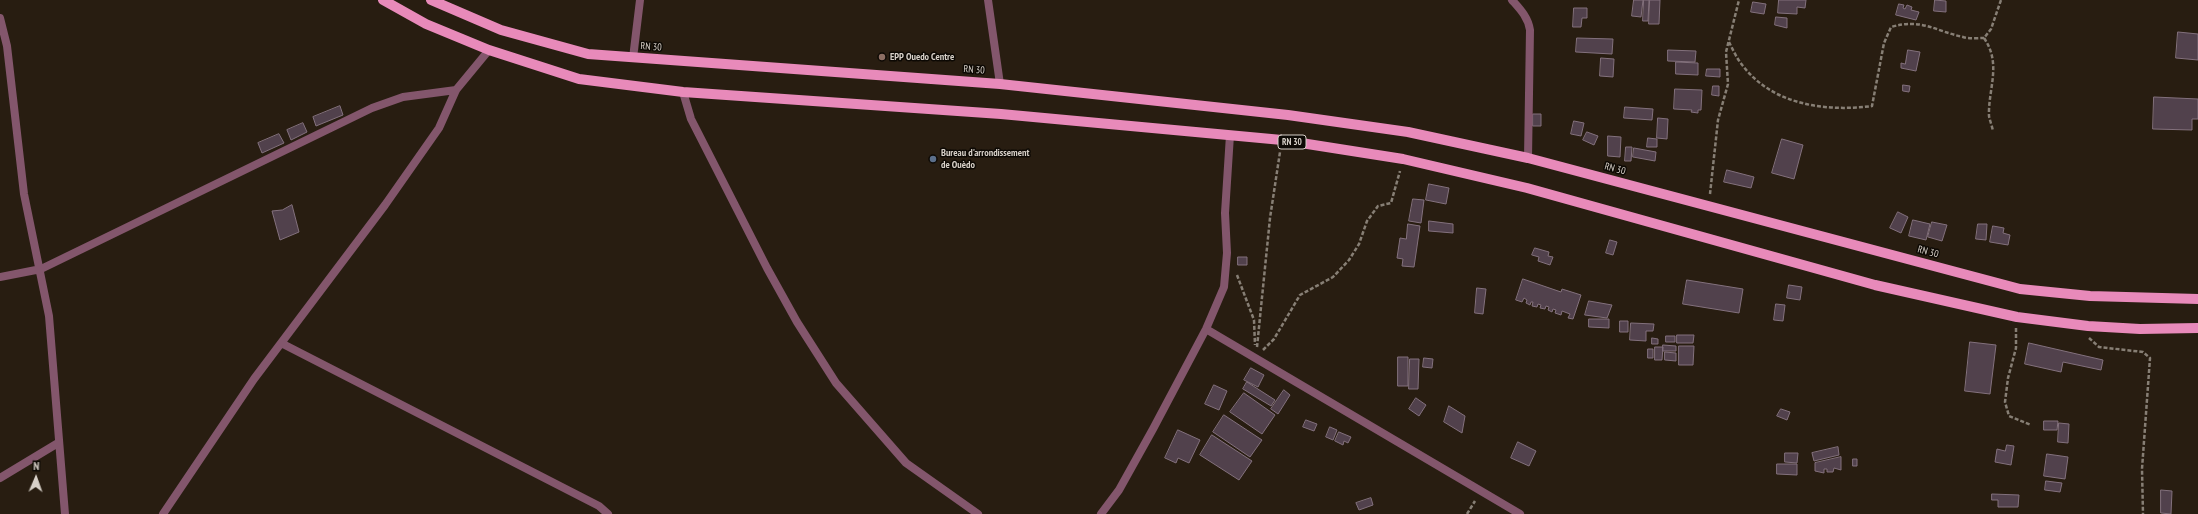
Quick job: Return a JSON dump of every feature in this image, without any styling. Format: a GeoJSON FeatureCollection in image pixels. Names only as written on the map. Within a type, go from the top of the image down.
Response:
{"type":"FeatureCollection","features":[{"type":"Feature","properties":{"kind":"main road","name":"RN 30"},"geometry":{"type":"LineString","coordinates":[[383,0],[426,24],[489,50],[579,79],[683,92],[1001,114],[1282,140],[1404,159],[1527,188],[1875,284],[2017,317],[2088,326],[2140,329],[2198,328]]}},
{"type":"Feature","properties":{"kind":"main road","name":"RN 30"},"geometry":{"type":"LineString","coordinates":[[431,0],[501,30],[588,54],[1000,84],[1296,116],[1408,132],[1528,158],[2020,289],[2090,296],[2198,299]]}},
{"type":"Feature","properties":{"kind":"street"},"geometry":{"type":"LineString","coordinates":[[633,58],[640,0]]}},
{"type":"Feature","properties":{"kind":"street"},"geometry":{"type":"LineString","coordinates":[[988,0],[1000,84]]}},
{"type":"Feature","properties":{"kind":"street"},"geometry":{"type":"LineString","coordinates":[[1512,0],[1529,23],[1530,30],[1528,158]]}},
{"type":"Feature","properties":{"kind":"street"},"geometry":{"type":"LineString","coordinates":[[0,18],[7,46],[24,194],[49,316],[55,366],[58,443],[65,514]]}},
{"type":"Feature","properties":{"kind":"street"},"geometry":{"type":"LineString","coordinates":[[163,514],[254,379],[385,205],[439,128],[456,90],[489,50]]}},
{"type":"Feature","properties":{"kind":"street"},"geometry":{"type":"LineString","coordinates":[[0,277],[40,269],[372,108],[403,96],[456,90]]}},
{"type":"Feature","properties":{"kind":"street"},"geometry":{"type":"LineString","coordinates":[[683,92],[690,119],[767,268],[797,322],[836,383],[906,463],[978,514]]}},
{"type":"Feature","properties":{"kind":"street"},"geometry":{"type":"LineString","coordinates":[[1100,514],[1119,490],[1206,329],[1224,286],[1227,253],[1225,213],[1230,135]]}},
{"type":"Feature","properties":{"kind":"street"},"geometry":{"type":"LineString","coordinates":[[1206,329],[1520,514]]}},
{"type":"Feature","properties":{"kind":"street"},"geometry":{"type":"LineString","coordinates":[[281,343],[599,506],[608,514]]}},
{"type":"Feature","properties":{"kind":"street"},"geometry":{"type":"LineString","coordinates":[[0,478],[58,443]]}},
{"type":"Feature","properties":{"kind":"path"},"geometry":{"type":"LineString","coordinates":[[1708,207],[1718,120],[1728,84],[1726,52],[1739,0]]}},
{"type":"Feature","properties":{"kind":"path"},"geometry":{"type":"LineString","coordinates":[[1984,38],[1991,29],[2001,0]]}},
{"type":"Feature","properties":{"kind":"path"},"geometry":{"type":"LineString","coordinates":[[1729,42],[1743,66],[1764,87],[1800,104],[1849,109],[1872,106],[1884,43],[1891,27],[1906,23],[1933,26],[1964,38],[1984,38]]}},
{"type":"Feature","properties":{"kind":"path"},"geometry":{"type":"LineString","coordinates":[[1984,38],[1992,49],[1993,75],[1989,116],[1993,131]]}},
{"type":"Feature","properties":{"kind":"path"},"geometry":{"type":"LineString","coordinates":[[1256,358],[1270,218],[1282,140]]}},
{"type":"Feature","properties":{"kind":"path"},"geometry":{"type":"LineString","coordinates":[[1256,358],[1274,339],[1300,295],[1333,277],[1350,260],[1360,244],[1367,221],[1378,206],[1391,203],[1404,159]]}},
{"type":"Feature","properties":{"kind":"path"},"geometry":{"type":"LineString","coordinates":[[1235,272],[1254,320],[1256,358]]}},
{"type":"Feature","properties":{"kind":"path"},"geometry":{"type":"LineString","coordinates":[[2017,317],[2016,348],[2008,378],[2005,402],[2010,416],[2031,425]]}},
{"type":"Feature","properties":{"kind":"path"},"geometry":{"type":"LineString","coordinates":[[2088,326],[2089,340],[2099,347],[2143,352],[2150,358],[2142,470],[2143,514]]}},
{"type":"Feature","properties":{"kind":"building"},"geometry":{"type":"Polygon","coordinates":[[[1634,0],[1643,0],[1641,17],[1632,16],[1634,0]]]}},
{"type":"Feature","properties":{"kind":"building"},"geometry":{"type":"Polygon","coordinates":[[[1644,0],[1649,0],[1648,21],[1643,21],[1644,0]]]}},
{"type":"Feature","properties":{"kind":"building"},"geometry":{"type":"Polygon","coordinates":[[[1650,0],[1660,0],[1659,24],[1649,24],[1650,0]]]}},
{"type":"Feature","properties":{"kind":"building"},"geometry":{"type":"Polygon","coordinates":[[[1779,0],[1806,0],[1805,8],[1797,7],[1797,14],[1778,13],[1779,0]]]}},
{"type":"Feature","properties":{"kind":"building"},"geometry":{"type":"Polygon","coordinates":[[[1935,0],[1946,1],[1946,12],[1934,11],[1935,0]]]}},
{"type":"Feature","properties":{"kind":"building"},"geometry":{"type":"Polygon","coordinates":[[[1753,2],[1766,4],[1764,14],[1751,12],[1753,2]]]}},
{"type":"Feature","properties":{"kind":"building"},"geometry":{"type":"Polygon","coordinates":[[[1899,4],[1904,5],[1903,8],[1905,9],[1907,5],[1912,7],[1911,10],[1919,12],[1916,20],[1896,15],[1899,4]]]}},
{"type":"Feature","properties":{"kind":"building"},"geometry":{"type":"Polygon","coordinates":[[[1574,8],[1587,8],[1587,18],[1582,18],[1581,27],[1573,27],[1574,8]]]}},
{"type":"Feature","properties":{"kind":"building"},"geometry":{"type":"Polygon","coordinates":[[[1776,17],[1787,18],[1787,28],[1775,25],[1776,17]]]}},
{"type":"Feature","properties":{"kind":"building"},"geometry":{"type":"Polygon","coordinates":[[[2178,32],[2198,34],[2198,60],[2176,58],[2178,32]]]}},
{"type":"Feature","properties":{"kind":"building"},"geometry":{"type":"Polygon","coordinates":[[[1577,38],[1613,39],[1612,54],[1576,52],[1577,38]]]}},
{"type":"Feature","properties":{"kind":"building"},"geometry":{"type":"Polygon","coordinates":[[[1668,50],[1696,51],[1695,62],[1668,61],[1668,50]]]}},
{"type":"Feature","properties":{"kind":"building"},"geometry":{"type":"Polygon","coordinates":[[[1908,50],[1920,52],[1916,71],[1901,68],[1901,63],[1905,64],[1908,50]]]}},
{"type":"Feature","properties":{"kind":"building"},"geometry":{"type":"Polygon","coordinates":[[[1601,58],[1614,59],[1613,77],[1600,76],[1601,58]]]}},
{"type":"Feature","properties":{"kind":"building"},"geometry":{"type":"Polygon","coordinates":[[[1676,62],[1698,63],[1698,75],[1676,74],[1676,62]]]}},
{"type":"Feature","properties":{"kind":"building"},"geometry":{"type":"Polygon","coordinates":[[[1707,69],[1720,69],[1720,77],[1706,76],[1707,69]]]}},
{"type":"Feature","properties":{"kind":"building"},"geometry":{"type":"Polygon","coordinates":[[[1903,85],[1910,86],[1909,92],[1903,91],[1903,85]]]}},
{"type":"Feature","properties":{"kind":"building"},"geometry":{"type":"Polygon","coordinates":[[[1713,86],[1719,86],[1719,96],[1712,95],[1713,86]]]}},
{"type":"Feature","properties":{"kind":"building"},"geometry":{"type":"Polygon","coordinates":[[[1675,89],[1702,90],[1701,110],[1698,110],[1698,113],[1691,112],[1692,110],[1674,109],[1675,89]]]}},
{"type":"Feature","properties":{"kind":"building"},"geometry":{"type":"Polygon","coordinates":[[[2154,97],[2198,99],[2198,119],[2192,119],[2192,130],[2153,129],[2154,97]]]}},
{"type":"Feature","properties":{"kind":"building"},"geometry":{"type":"Polygon","coordinates":[[[340,106],[343,115],[316,126],[313,117],[340,106]]]}},
{"type":"Feature","properties":{"kind":"building"},"geometry":{"type":"Polygon","coordinates":[[[1625,107],[1653,109],[1652,120],[1624,118],[1625,107]]]}},
{"type":"Feature","properties":{"kind":"building"},"geometry":{"type":"Polygon","coordinates":[[[1533,114],[1541,114],[1541,126],[1533,126],[1533,114]]]}},
{"type":"Feature","properties":{"kind":"building"},"geometry":{"type":"Polygon","coordinates":[[[1658,118],[1668,119],[1667,139],[1657,138],[1658,118]]]}},
{"type":"Feature","properties":{"kind":"building"},"geometry":{"type":"Polygon","coordinates":[[[1574,121],[1584,123],[1581,136],[1571,134],[1574,121]]]}},
{"type":"Feature","properties":{"kind":"building"},"geometry":{"type":"Polygon","coordinates":[[[303,123],[307,132],[291,140],[287,130],[303,123]]]}},
{"type":"Feature","properties":{"kind":"building"},"geometry":{"type":"Polygon","coordinates":[[[1587,132],[1598,136],[1594,145],[1583,140],[1587,132]]]}},
{"type":"Feature","properties":{"kind":"building"},"geometry":{"type":"Polygon","coordinates":[[[279,134],[284,143],[262,153],[258,143],[279,134]]]}},
{"type":"Feature","properties":{"kind":"building"},"geometry":{"type":"Polygon","coordinates":[[[1608,136],[1621,137],[1620,157],[1608,156],[1608,136]]]}},
{"type":"Feature","properties":{"kind":"building"},"geometry":{"type":"Polygon","coordinates":[[[1648,138],[1657,139],[1657,147],[1647,147],[1648,138]]]}},
{"type":"Feature","properties":{"kind":"building"},"geometry":{"type":"Polygon","coordinates":[[[1782,139],[1803,145],[1794,179],[1772,173],[1782,139]]]}},
{"type":"Feature","properties":{"kind":"building"},"geometry":{"type":"Polygon","coordinates":[[[1626,147],[1632,147],[1631,161],[1625,161],[1626,147]]]}},
{"type":"Feature","properties":{"kind":"building"},"geometry":{"type":"Polygon","coordinates":[[[1634,148],[1656,152],[1655,161],[1633,157],[1634,148]]]}},
{"type":"Feature","properties":{"kind":"building"},"geometry":{"type":"Polygon","coordinates":[[[1727,170],[1754,177],[1751,188],[1724,182],[1727,170]]]}},
{"type":"Feature","properties":{"kind":"building"},"geometry":{"type":"Polygon","coordinates":[[[1429,184],[1449,188],[1446,204],[1426,200],[1429,184]]]}},
{"type":"Feature","properties":{"kind":"building"},"geometry":{"type":"Polygon","coordinates":[[[1413,199],[1424,200],[1421,223],[1409,221],[1413,199]]]}},
{"type":"Feature","properties":{"kind":"building"},"geometry":{"type":"Polygon","coordinates":[[[292,205],[299,232],[280,240],[272,211],[282,210],[292,205]]]}},
{"type":"Feature","properties":{"kind":"building"},"geometry":{"type":"Polygon","coordinates":[[[1898,212],[1908,217],[1901,233],[1890,228],[1898,212]]]}},
{"type":"Feature","properties":{"kind":"building"},"geometry":{"type":"Polygon","coordinates":[[[1913,220],[1930,224],[1926,240],[1909,236],[1913,220]]]}},
{"type":"Feature","properties":{"kind":"building"},"geometry":{"type":"Polygon","coordinates":[[[1429,221],[1453,224],[1453,233],[1429,231],[1429,221]]]}},
{"type":"Feature","properties":{"kind":"building"},"geometry":{"type":"Polygon","coordinates":[[[1932,222],[1947,225],[1942,241],[1928,237],[1932,222]]]}},
{"type":"Feature","properties":{"kind":"building"},"geometry":{"type":"Polygon","coordinates":[[[1408,224],[1420,226],[1414,267],[1402,266],[1403,259],[1397,258],[1400,238],[1406,239],[1408,224]]]}},
{"type":"Feature","properties":{"kind":"building"},"geometry":{"type":"Polygon","coordinates":[[[1978,224],[1987,224],[1986,240],[1976,239],[1978,224]]]}},
{"type":"Feature","properties":{"kind":"building"},"geometry":{"type":"Polygon","coordinates":[[[1993,226],[2004,228],[2003,233],[2010,235],[2008,245],[1990,242],[1993,226]]]}},
{"type":"Feature","properties":{"kind":"building"},"geometry":{"type":"Polygon","coordinates":[[[1610,240],[1617,242],[1613,255],[1606,253],[1610,240]]]}},
{"type":"Feature","properties":{"kind":"building"},"geometry":{"type":"Polygon","coordinates":[[[1535,248],[1549,252],[1548,256],[1553,257],[1550,265],[1538,261],[1539,257],[1532,255],[1535,248]]]}},
{"type":"Feature","properties":{"kind":"building"},"geometry":{"type":"Polygon","coordinates":[[[1238,257],[1247,257],[1247,265],[1238,265],[1238,257]]]}},
{"type":"Feature","properties":{"kind":"building"},"geometry":{"type":"Polygon","coordinates":[[[1523,279],[1561,292],[1562,289],[1581,295],[1573,319],[1568,318],[1570,314],[1562,311],[1561,315],[1555,313],[1556,310],[1553,309],[1552,312],[1548,310],[1549,307],[1546,306],[1545,309],[1540,308],[1541,305],[1538,304],[1537,307],[1532,306],[1533,302],[1531,302],[1530,305],[1526,303],[1527,300],[1524,298],[1522,302],[1516,300],[1523,279]]]}},
{"type":"Feature","properties":{"kind":"building"},"geometry":{"type":"Polygon","coordinates":[[[1687,280],[1743,289],[1739,313],[1683,304],[1687,280]]]}},
{"type":"Feature","properties":{"kind":"building"},"geometry":{"type":"Polygon","coordinates":[[[1789,285],[1802,287],[1800,300],[1787,298],[1789,285]]]}},
{"type":"Feature","properties":{"kind":"building"},"geometry":{"type":"Polygon","coordinates":[[[1477,288],[1486,289],[1483,314],[1475,313],[1477,288]]]}},
{"type":"Feature","properties":{"kind":"building"},"geometry":{"type":"Polygon","coordinates":[[[1589,301],[1612,305],[1607,318],[1585,315],[1589,301]]]}},
{"type":"Feature","properties":{"kind":"building"},"geometry":{"type":"Polygon","coordinates":[[[1776,304],[1785,305],[1783,321],[1774,320],[1776,304]]]}},
{"type":"Feature","properties":{"kind":"building"},"geometry":{"type":"Polygon","coordinates":[[[1589,319],[1609,319],[1609,328],[1589,327],[1589,319]]]}},
{"type":"Feature","properties":{"kind":"building"},"geometry":{"type":"Polygon","coordinates":[[[1620,321],[1628,321],[1628,332],[1620,332],[1620,321]]]}},
{"type":"Feature","properties":{"kind":"building"},"geometry":{"type":"Polygon","coordinates":[[[1631,323],[1654,324],[1653,331],[1646,331],[1646,341],[1630,340],[1631,323]]]}},
{"type":"Feature","properties":{"kind":"building"},"geometry":{"type":"Polygon","coordinates":[[[1677,335],[1694,335],[1693,343],[1677,343],[1677,335]]]}},
{"type":"Feature","properties":{"kind":"building"},"geometry":{"type":"Polygon","coordinates":[[[1666,336],[1675,336],[1675,342],[1666,342],[1666,336]]]}},
{"type":"Feature","properties":{"kind":"building"},"geometry":{"type":"Polygon","coordinates":[[[1652,338],[1658,339],[1658,344],[1652,344],[1652,338]]]}},
{"type":"Feature","properties":{"kind":"building"},"geometry":{"type":"Polygon","coordinates":[[[1970,342],[1996,345],[1990,394],[1965,391],[1970,342]]]}},
{"type":"Feature","properties":{"kind":"building"},"geometry":{"type":"Polygon","coordinates":[[[2029,343],[2103,360],[2101,370],[2063,362],[2061,372],[2025,364],[2029,343]]]}},
{"type":"Feature","properties":{"kind":"building"},"geometry":{"type":"Polygon","coordinates":[[[1663,345],[1676,346],[1676,351],[1663,351],[1663,345]]]}},
{"type":"Feature","properties":{"kind":"building"},"geometry":{"type":"Polygon","coordinates":[[[1679,346],[1694,346],[1693,365],[1679,365],[1679,346]]]}},
{"type":"Feature","properties":{"kind":"building"},"geometry":{"type":"Polygon","coordinates":[[[1655,347],[1663,347],[1662,360],[1655,360],[1655,347]]]}},
{"type":"Feature","properties":{"kind":"building"},"geometry":{"type":"Polygon","coordinates":[[[1648,349],[1653,349],[1653,358],[1648,358],[1648,349]]]}},
{"type":"Feature","properties":{"kind":"building"},"geometry":{"type":"Polygon","coordinates":[[[1665,352],[1676,353],[1676,361],[1665,360],[1665,352]]]}},
{"type":"Feature","properties":{"kind":"building"},"geometry":{"type":"Polygon","coordinates":[[[1398,357],[1408,357],[1408,386],[1398,386],[1398,357]]]}},
{"type":"Feature","properties":{"kind":"building"},"geometry":{"type":"Polygon","coordinates":[[[1424,358],[1433,359],[1432,368],[1423,367],[1424,358]]]}},
{"type":"Feature","properties":{"kind":"building"},"geometry":{"type":"Polygon","coordinates":[[[1410,359],[1419,359],[1418,389],[1409,389],[1410,359]]]}},
{"type":"Feature","properties":{"kind":"building"},"geometry":{"type":"Polygon","coordinates":[[[1251,368],[1264,375],[1258,387],[1244,380],[1251,368]]]}},
{"type":"Feature","properties":{"kind":"building"},"geometry":{"type":"Polygon","coordinates":[[[1247,382],[1275,400],[1271,406],[1243,389],[1247,382]]]}},
{"type":"Feature","properties":{"kind":"building"},"geometry":{"type":"Polygon","coordinates":[[[1214,385],[1227,391],[1219,410],[1205,404],[1214,385]]]}},
{"type":"Feature","properties":{"kind":"building"},"geometry":{"type":"Polygon","coordinates":[[[1284,390],[1290,395],[1278,414],[1271,409],[1284,390]]]}},
{"type":"Feature","properties":{"kind":"building"},"geometry":{"type":"Polygon","coordinates":[[[1244,393],[1275,415],[1262,434],[1230,412],[1244,393]]]}},
{"type":"Feature","properties":{"kind":"building"},"geometry":{"type":"Polygon","coordinates":[[[1416,398],[1426,405],[1419,416],[1409,409],[1416,398]]]}},
{"type":"Feature","properties":{"kind":"building"},"geometry":{"type":"Polygon","coordinates":[[[1449,406],[1465,416],[1462,433],[1444,422],[1449,406]]]}},
{"type":"Feature","properties":{"kind":"building"},"geometry":{"type":"Polygon","coordinates":[[[1781,409],[1790,412],[1787,420],[1777,416],[1781,409]]]}},
{"type":"Feature","properties":{"kind":"building"},"geometry":{"type":"Polygon","coordinates":[[[1224,415],[1262,440],[1250,457],[1213,432],[1224,415]]]}},
{"type":"Feature","properties":{"kind":"building"},"geometry":{"type":"Polygon","coordinates":[[[1306,420],[1317,424],[1314,431],[1303,427],[1306,420]]]}},
{"type":"Feature","properties":{"kind":"building"},"geometry":{"type":"Polygon","coordinates":[[[2044,421],[2058,421],[2057,430],[2044,430],[2044,421]]]}},
{"type":"Feature","properties":{"kind":"building"},"geometry":{"type":"Polygon","coordinates":[[[2059,423],[2069,424],[2068,443],[2058,442],[2059,423]]]}},
{"type":"Feature","properties":{"kind":"building"},"geometry":{"type":"Polygon","coordinates":[[[1330,427],[1337,430],[1333,440],[1326,437],[1330,427]]]}},
{"type":"Feature","properties":{"kind":"building"},"geometry":{"type":"Polygon","coordinates":[[[1178,430],[1200,440],[1189,463],[1178,458],[1176,463],[1165,458],[1178,430]]]}},
{"type":"Feature","properties":{"kind":"building"},"geometry":{"type":"Polygon","coordinates":[[[1339,432],[1351,437],[1348,443],[1344,441],[1343,445],[1335,441],[1339,432]]]}},
{"type":"Feature","properties":{"kind":"building"},"geometry":{"type":"Polygon","coordinates":[[[1212,435],[1252,461],[1239,480],[1200,455],[1212,435]]]}},
{"type":"Feature","properties":{"kind":"building"},"geometry":{"type":"Polygon","coordinates":[[[1518,442],[1536,451],[1529,466],[1511,458],[1518,442]]]}},
{"type":"Feature","properties":{"kind":"building"},"geometry":{"type":"Polygon","coordinates":[[[2007,445],[2014,446],[2011,465],[1995,462],[1997,449],[2005,451],[2007,445]]]}},
{"type":"Feature","properties":{"kind":"building"},"geometry":{"type":"Polygon","coordinates":[[[1838,447],[1839,455],[1814,461],[1812,453],[1838,447]]]}},
{"type":"Feature","properties":{"kind":"building"},"geometry":{"type":"Polygon","coordinates":[[[1785,453],[1798,453],[1797,463],[1785,462],[1785,453]]]}},
{"type":"Feature","properties":{"kind":"building"},"geometry":{"type":"Polygon","coordinates":[[[2047,454],[2068,457],[2065,479],[2044,476],[2047,454]]]}},
{"type":"Feature","properties":{"kind":"building"},"geometry":{"type":"Polygon","coordinates":[[[1841,457],[1841,470],[1834,468],[1833,472],[1827,472],[1827,469],[1824,469],[1824,473],[1815,471],[1815,463],[1841,457]]]}},
{"type":"Feature","properties":{"kind":"building"},"geometry":{"type":"Polygon","coordinates":[[[1853,459],[1857,459],[1857,466],[1853,466],[1853,459]]]}},
{"type":"Feature","properties":{"kind":"building"},"geometry":{"type":"Polygon","coordinates":[[[1777,464],[1797,464],[1797,475],[1777,474],[1777,464]]]}},
{"type":"Feature","properties":{"kind":"building"},"geometry":{"type":"Polygon","coordinates":[[[2046,481],[2062,483],[2060,492],[2045,490],[2046,481]]]}},
{"type":"Feature","properties":{"kind":"building"},"geometry":{"type":"Polygon","coordinates":[[[2161,490],[2172,491],[2171,514],[2161,513],[2161,490]]]}},
{"type":"Feature","properties":{"kind":"building"},"geometry":{"type":"Polygon","coordinates":[[[1992,494],[2019,495],[2018,507],[1998,507],[1998,500],[1992,500],[1992,494]]]}},
{"type":"Feature","properties":{"kind":"building"},"geometry":{"type":"Polygon","coordinates":[[[1371,498],[1373,505],[1359,510],[1356,503],[1371,498]]]}},
{"type":"Feature","properties":{"kind":"place","name":"EPP Ouedo Centre"},"geometry":{"type":"Point","coordinates":[882,57]}},
{"type":"Feature","properties":{"kind":"place","name":"Bureau d'arrondissement de Ouèdo"},"geometry":{"type":"Point","coordinates":[933,159]}}]}
